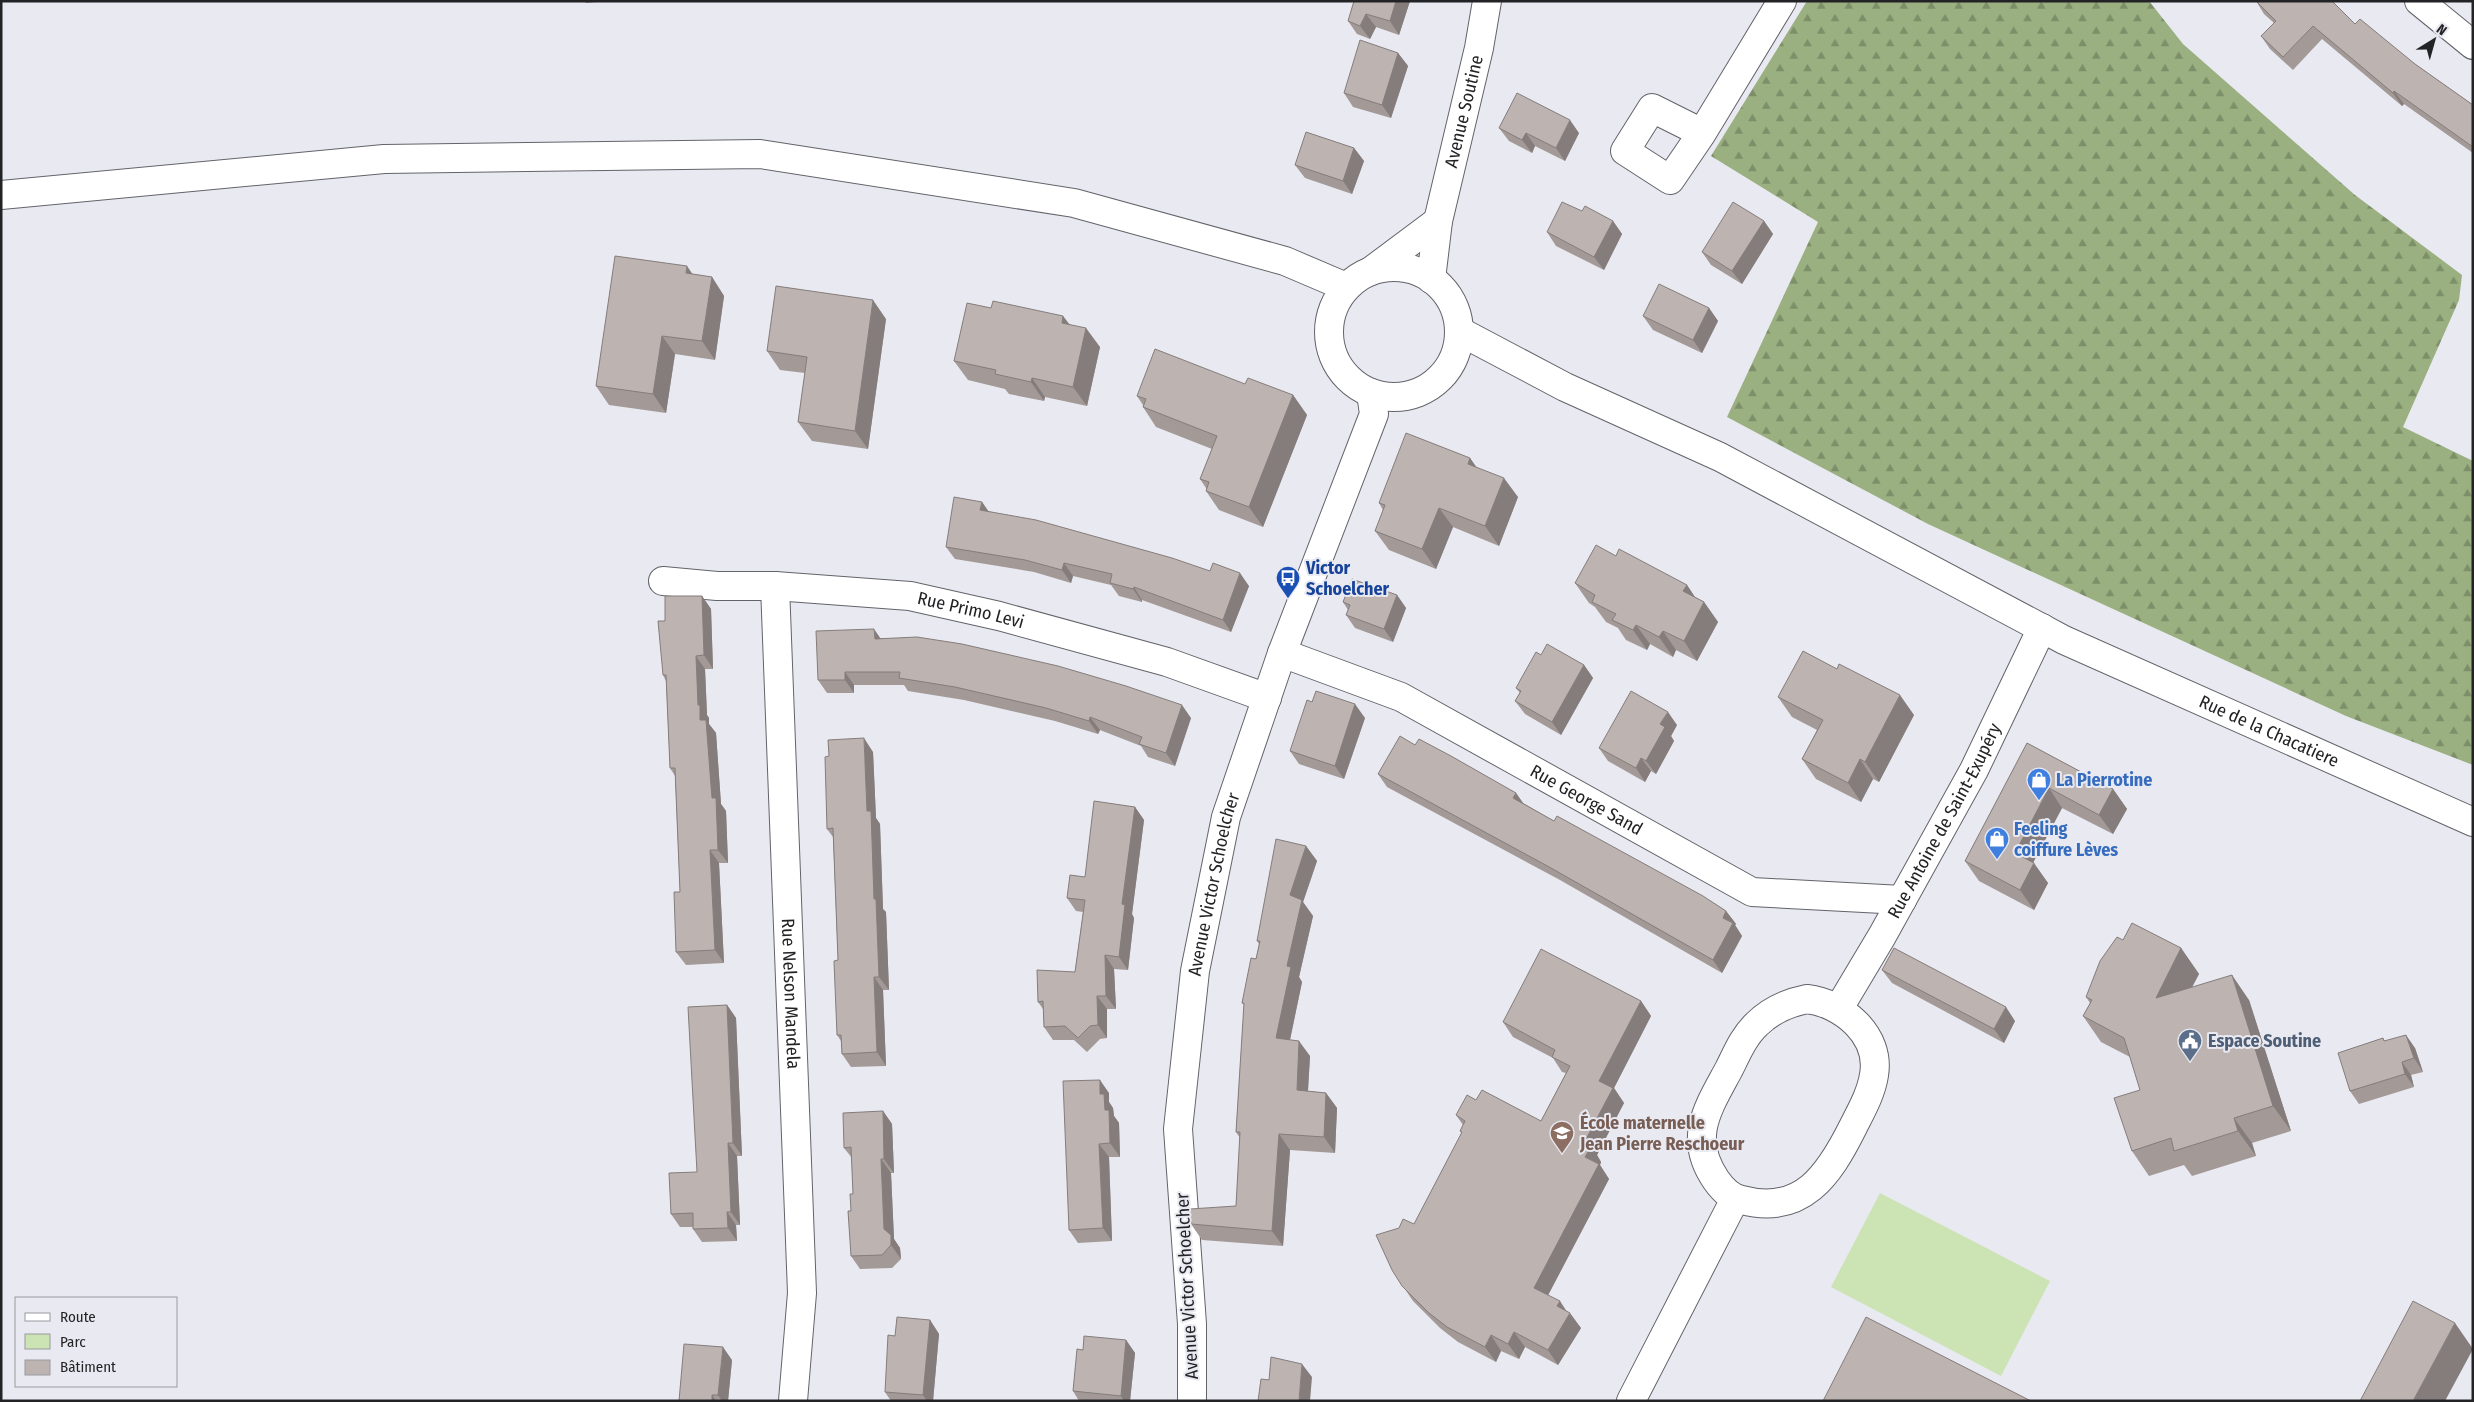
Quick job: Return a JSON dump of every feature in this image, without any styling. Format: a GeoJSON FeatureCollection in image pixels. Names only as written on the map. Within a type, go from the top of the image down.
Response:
{"type":"FeatureCollection","features":[{"type":"Feature","properties":{"kind":"street","name":"Avenue Soutine"},"geometry":{"type":"LineString","coordinates":[[1431,279],[1438,221],[1479,48],[1487,1]]}},
{"type":"Feature","properties":{"kind":"street"},"geometry":{"type":"LineString","coordinates":[[1702,133],[1782,1]]}},
{"type":"Feature","properties":{"kind":"street"},"geometry":{"type":"LineString","coordinates":[[2419,1],[2473,45]]}},
{"type":"Feature","properties":{"kind":"street"},"geometry":{"type":"LineString","coordinates":[[1,195],[384,159],[760,154],[1074,204],[1285,261],[1346,288]]}},
{"type":"Feature","properties":{"kind":"street"},"geometry":{"type":"LineString","coordinates":[[1371,271],[1403,268],[1431,279],[1446,293],[1452,305],[1459,331],[1456,352],[1446,371],[1431,386],[1412,394],[1392,397],[1371,393],[1353,382],[1338,366],[1330,347],[1329,326],[1334,305],[1346,288],[1438,221]]}},
{"type":"Feature","properties":{"kind":"street","name":"Rue de la Chacatiere"},"geometry":{"type":"LineString","coordinates":[[1459,331],[1565,387],[1720,457],[2053,634],[2473,822]]}},
{"type":"Feature","properties":{"kind":"street","name":"Avenue Victor Schoelcher"},"geometry":{"type":"LineString","coordinates":[[1192,1401],[1192,1324],[1178,1129],[1195,971],[1226,817],[1282,653],[1374,414],[1371,393]]}},
{"type":"Feature","properties":{"kind":"street","name":"Rue Primo Levi"},"geometry":{"type":"LineString","coordinates":[[663,581],[717,586],[775,586],[910,596],[999,616],[1167,662],[1267,698]]}},
{"type":"Feature","properties":{"kind":"street","name":"Rue Nelson Mandela"},"geometry":{"type":"LineString","coordinates":[[775,586],[802,1293],[793,1401]]}},
{"type":"Feature","properties":{"kind":"street","name":"Rue Antoine de Saint-Exupéry"},"geometry":{"type":"LineString","coordinates":[[1838,1008],[1902,900],[1974,770],[2053,634]]}},
{"type":"Feature","properties":{"kind":"street","name":"Rue George Sand"},"geometry":{"type":"LineString","coordinates":[[1282,653],[1401,697],[1752,892],[1902,900]]}},
{"type":"Feature","properties":{"kind":"street"},"geometry":{"type":"LineString","coordinates":[[1806,999],[1822,1001],[1838,1008],[1864,1033],[1872,1051],[1875,1073],[1868,1098],[1838,1156],[1816,1185],[1801,1196],[1784,1202],[1761,1205],[1735,1199],[1722,1188],[1709,1169],[1702,1149],[1702,1129],[1705,1114],[1747,1036],[1758,1023],[1775,1010],[1790,1002],[1806,999]]}},
{"type":"Feature","properties":{"kind":"street"},"geometry":{"type":"LineString","coordinates":[[1631,1401],[1735,1199]]}},
{"type":"Feature","properties":{"kind":"green space"},"geometry":{"type":"Polygon","coordinates":[[[1807,1],[2149,1],[2183,44],[2355,195],[2462,275],[2459,300],[2403,427],[2473,461],[2473,765],[2346,716],[1928,524],[1727,417],[1818,222],[1711,156],[1807,1]]]}},
{"type":"Feature","properties":{"kind":"green space"},"geometry":{"type":"Polygon","coordinates":[[[1880,1193],[2050,1281],[2001,1376],[1831,1287],[1880,1193]]]}},
{"type":"Feature","properties":{"kind":"building"},"geometry":{"type":"Polygon","coordinates":[[[1354,1],[1396,1],[1390,21],[1366,14],[1360,26],[1348,21],[1354,1]]]}},
{"type":"Feature","properties":{"kind":"building"},"geometry":{"type":"Polygon","coordinates":[[[2256,1],[2332,1],[2355,24],[2360,19],[2415,64],[2473,105],[2473,147],[2394,91],[2393,93],[2313,26],[2283,57],[2261,36],[2276,21],[2256,1]]]}},
{"type":"Feature","properties":{"kind":"building"},"geometry":{"type":"Polygon","coordinates":[[[1360,40],[1398,53],[1382,105],[1344,93],[1360,40]]]}},
{"type":"Feature","properties":{"kind":"building"},"geometry":{"type":"Polygon","coordinates":[[[1517,93],[1570,120],[1556,148],[1526,133],[1522,140],[1499,128],[1517,93]]]}},
{"type":"Feature","properties":{"kind":"building"},"geometry":{"type":"Polygon","coordinates":[[[1306,132],[1354,148],[1343,181],[1295,165],[1306,132]]]}},
{"type":"Feature","properties":{"kind":"building"},"geometry":{"type":"Polygon","coordinates":[[[1562,202],[1582,211],[1585,206],[1613,221],[1594,257],[1547,232],[1562,202]]]}},
{"type":"Feature","properties":{"kind":"building"},"geometry":{"type":"Polygon","coordinates":[[[1733,202],[1764,221],[1732,271],[1702,252],[1733,202]]]}},
{"type":"Feature","properties":{"kind":"building"},"geometry":{"type":"Polygon","coordinates":[[[615,256],[687,266],[686,273],[712,277],[702,341],[662,336],[653,394],[596,386],[615,256]]]}},
{"type":"Feature","properties":{"kind":"building"},"geometry":{"type":"Polygon","coordinates":[[[1659,284],[1709,308],[1693,340],[1643,316],[1659,284]]]}},
{"type":"Feature","properties":{"kind":"building"},"geometry":{"type":"Polygon","coordinates":[[[776,286],[873,300],[855,431],[798,422],[807,357],[767,351],[776,286]]]}},
{"type":"Feature","properties":{"kind":"building"},"geometry":{"type":"Polygon","coordinates":[[[993,301],[1063,316],[1062,323],[1086,328],[1073,387],[1032,378],[1031,382],[995,374],[996,370],[954,361],[967,303],[991,308],[993,301]]]}},
{"type":"Feature","properties":{"kind":"building"},"geometry":{"type":"Polygon","coordinates":[[[1155,349],[1245,384],[1248,378],[1293,395],[1249,507],[1206,491],[1209,482],[1200,479],[1217,436],[1143,407],[1146,399],[1137,396],[1155,349]]]}},
{"type":"Feature","properties":{"kind":"building"},"geometry":{"type":"Polygon","coordinates":[[[1406,433],[1470,458],[1468,464],[1504,478],[1485,526],[1439,508],[1422,549],[1375,531],[1385,505],[1379,503],[1406,433]]]}},
{"type":"Feature","properties":{"kind":"building"},"geometry":{"type":"Polygon","coordinates":[[[954,497],[982,502],[980,510],[1036,520],[1172,558],[1210,571],[1213,563],[1240,573],[1223,620],[1134,587],[1133,589],[1110,583],[1112,574],[1064,563],[1062,570],[1025,560],[946,547],[954,497]]]}},
{"type":"Feature","properties":{"kind":"building"},"geometry":{"type":"Polygon","coordinates":[[[1596,545],[1616,556],[1619,549],[1687,585],[1683,591],[1704,602],[1684,641],[1663,631],[1659,637],[1636,625],[1633,630],[1612,620],[1616,614],[1592,602],[1595,595],[1575,583],[1596,545]]]}},
{"type":"Feature","properties":{"kind":"building"},"geometry":{"type":"Polygon","coordinates":[[[1352,579],[1397,595],[1384,629],[1346,615],[1350,605],[1343,602],[1352,579]]]}},
{"type":"Feature","properties":{"kind":"building"},"geometry":{"type":"Polygon","coordinates":[[[665,596],[702,596],[704,655],[696,656],[700,720],[706,720],[712,798],[716,798],[718,850],[710,850],[715,950],[676,952],[674,892],[680,892],[675,768],[670,768],[666,675],[663,675],[658,621],[665,621],[665,596]]]}},
{"type":"Feature","properties":{"kind":"building"},"geometry":{"type":"Polygon","coordinates":[[[874,629],[875,639],[917,637],[962,644],[1058,666],[1182,705],[1166,753],[1139,744],[1142,737],[1090,717],[1089,721],[1046,708],[955,687],[899,678],[900,672],[845,672],[845,680],[818,680],[816,631],[874,629]]]}},
{"type":"Feature","properties":{"kind":"building"},"geometry":{"type":"Polygon","coordinates":[[[1547,644],[1584,665],[1552,722],[1515,701],[1521,691],[1516,688],[1536,652],[1541,655],[1547,644]]]}},
{"type":"Feature","properties":{"kind":"building"},"geometry":{"type":"Polygon","coordinates":[[[1803,651],[1837,669],[1839,664],[1900,695],[1865,762],[1860,759],[1848,783],[1802,759],[1823,720],[1778,697],[1803,651]]]}},
{"type":"Feature","properties":{"kind":"building"},"geometry":{"type":"Polygon","coordinates":[[[1316,691],[1355,704],[1335,766],[1290,751],[1307,700],[1312,702],[1316,691]]]}},
{"type":"Feature","properties":{"kind":"building"},"geometry":{"type":"Polygon","coordinates":[[[1631,691],[1668,712],[1660,724],[1665,727],[1646,761],[1641,758],[1636,768],[1599,748],[1631,691]]]}},
{"type":"Feature","properties":{"kind":"building"},"geometry":{"type":"Polygon","coordinates":[[[1400,736],[1415,745],[1419,739],[1451,756],[1516,793],[1513,798],[1554,821],[1557,816],[1703,896],[1726,911],[1723,918],[1733,923],[1713,960],[1551,868],[1378,774],[1400,736]]]}},
{"type":"Feature","properties":{"kind":"building"},"geometry":{"type":"Polygon","coordinates":[[[864,738],[867,811],[871,811],[874,899],[876,899],[879,977],[874,977],[877,1052],[842,1054],[841,1035],[837,1035],[834,961],[838,960],[833,828],[827,829],[825,757],[829,756],[828,740],[864,738]]]}},
{"type":"Feature","properties":{"kind":"building"},"geometry":{"type":"Polygon","coordinates":[[[2027,743],[2113,789],[2099,815],[2049,788],[2015,853],[2034,863],[2020,890],[1965,861],[2027,743]]]}},
{"type":"Feature","properties":{"kind":"building"},"geometry":{"type":"Polygon","coordinates":[[[1094,801],[1135,807],[1122,904],[1125,905],[1119,957],[1105,955],[1106,996],[1097,996],[1098,1025],[1090,1026],[1078,1038],[1065,1026],[1044,1027],[1043,1001],[1038,1002],[1037,970],[1075,972],[1085,900],[1067,898],[1070,875],[1085,877],[1094,801]]]}},
{"type":"Feature","properties":{"kind":"building"},"geometry":{"type":"Polygon","coordinates":[[[1276,839],[1306,846],[1290,895],[1302,900],[1287,966],[1291,967],[1276,1038],[1299,1041],[1297,1090],[1326,1093],[1324,1137],[1279,1134],[1272,1231],[1191,1224],[1190,1209],[1236,1206],[1240,1132],[1236,1132],[1244,1003],[1242,1003],[1251,958],[1256,959],[1260,941],[1257,941],[1276,839]]]}},
{"type":"Feature","properties":{"kind":"building","name":"Espace Soutine"},"geometry":{"type":"Polygon","coordinates":[[[2132,923],[2181,948],[2156,998],[2232,975],[2273,1106],[2234,1118],[2238,1131],[2174,1151],[2171,1138],[2132,1151],[2114,1098],[2140,1090],[2124,1038],[2083,1016],[2092,1000],[2086,997],[2100,961],[2117,937],[2123,940],[2132,923]]]}},
{"type":"Feature","properties":{"kind":"building"},"geometry":{"type":"Polygon","coordinates":[[[1894,948],[2006,1007],[1994,1029],[1882,970],[1894,948]]]}},
{"type":"Feature","properties":{"kind":"building"},"geometry":{"type":"Polygon","coordinates":[[[1541,949],[1641,1001],[1599,1081],[1613,1088],[1584,1143],[1591,1147],[1585,1157],[1599,1164],[1534,1288],[1560,1301],[1557,1306],[1570,1313],[1548,1350],[1514,1332],[1508,1344],[1491,1335],[1485,1347],[1447,1327],[1429,1313],[1402,1286],[1392,1270],[1376,1235],[1399,1228],[1403,1219],[1414,1224],[1462,1132],[1460,1131],[1465,1121],[1456,1115],[1467,1095],[1476,1100],[1482,1090],[1541,1121],[1570,1066],[1552,1057],[1555,1050],[1503,1022],[1541,949]]]}},
{"type":"Feature","properties":{"kind":"building"},"geometry":{"type":"Polygon","coordinates":[[[727,1005],[733,1143],[728,1143],[731,1212],[727,1212],[728,1228],[693,1229],[693,1213],[671,1214],[669,1173],[697,1172],[688,1007],[727,1005]]]}},
{"type":"Feature","properties":{"kind":"building"},"geometry":{"type":"Polygon","coordinates":[[[2406,1035],[2414,1058],[2402,1062],[2405,1074],[2350,1091],[2338,1053],[2383,1038],[2384,1041],[2406,1035]]]}},
{"type":"Feature","properties":{"kind":"building"},"geometry":{"type":"Polygon","coordinates":[[[1100,1080],[1100,1094],[1104,1094],[1105,1110],[1109,1110],[1110,1143],[1099,1144],[1103,1228],[1069,1230],[1063,1081],[1100,1080]]]}},
{"type":"Feature","properties":{"kind":"building"},"geometry":{"type":"Polygon","coordinates":[[[883,1111],[884,1159],[881,1159],[884,1229],[891,1235],[891,1245],[882,1255],[851,1256],[848,1211],[851,1211],[850,1194],[853,1194],[851,1147],[844,1148],[843,1113],[883,1111]]]}},
{"type":"Feature","properties":{"kind":"building"},"geometry":{"type":"Polygon","coordinates":[[[2413,1301],[2455,1323],[2413,1401],[2360,1401],[2413,1301]]]}},
{"type":"Feature","properties":{"kind":"building"},"geometry":{"type":"Polygon","coordinates":[[[897,1317],[930,1320],[923,1395],[885,1392],[888,1335],[895,1336],[897,1317]]]}},
{"type":"Feature","properties":{"kind":"building"},"geometry":{"type":"Polygon","coordinates":[[[1866,1317],[2031,1401],[1823,1401],[1866,1317]]]}},
{"type":"Feature","properties":{"kind":"building"},"geometry":{"type":"Polygon","coordinates":[[[1084,1336],[1126,1340],[1121,1396],[1073,1391],[1077,1349],[1083,1350],[1084,1336]]]}},
{"type":"Feature","properties":{"kind":"building"},"geometry":{"type":"Polygon","coordinates":[[[684,1344],[723,1347],[718,1395],[712,1395],[712,1401],[679,1401],[684,1344]]]}},
{"type":"Feature","properties":{"kind":"building"},"geometry":{"type":"Polygon","coordinates":[[[1271,1357],[1302,1364],[1299,1401],[1258,1401],[1261,1379],[1269,1380],[1271,1357]]]}},
{"type":"Feature","properties":{"kind":"place","name":"Victor Schoelcher"},"geometry":{"type":"Point","coordinates":[1288,599]}},
{"type":"Feature","properties":{"kind":"place","name":"La Pierrotine"},"geometry":{"type":"Point","coordinates":[2039,801]}},
{"type":"Feature","properties":{"kind":"place","name":"Feeling coiffure Lèves"},"geometry":{"type":"Point","coordinates":[1997,860]}},
{"type":"Feature","properties":{"kind":"place","name":"Espace Soutine"},"geometry":{"type":"Point","coordinates":[2190,1062]}},
{"type":"Feature","properties":{"kind":"place","name":"École maternelle Jean Pierre Reschoeur"},"geometry":{"type":"Point","coordinates":[1562,1154]}}]}
